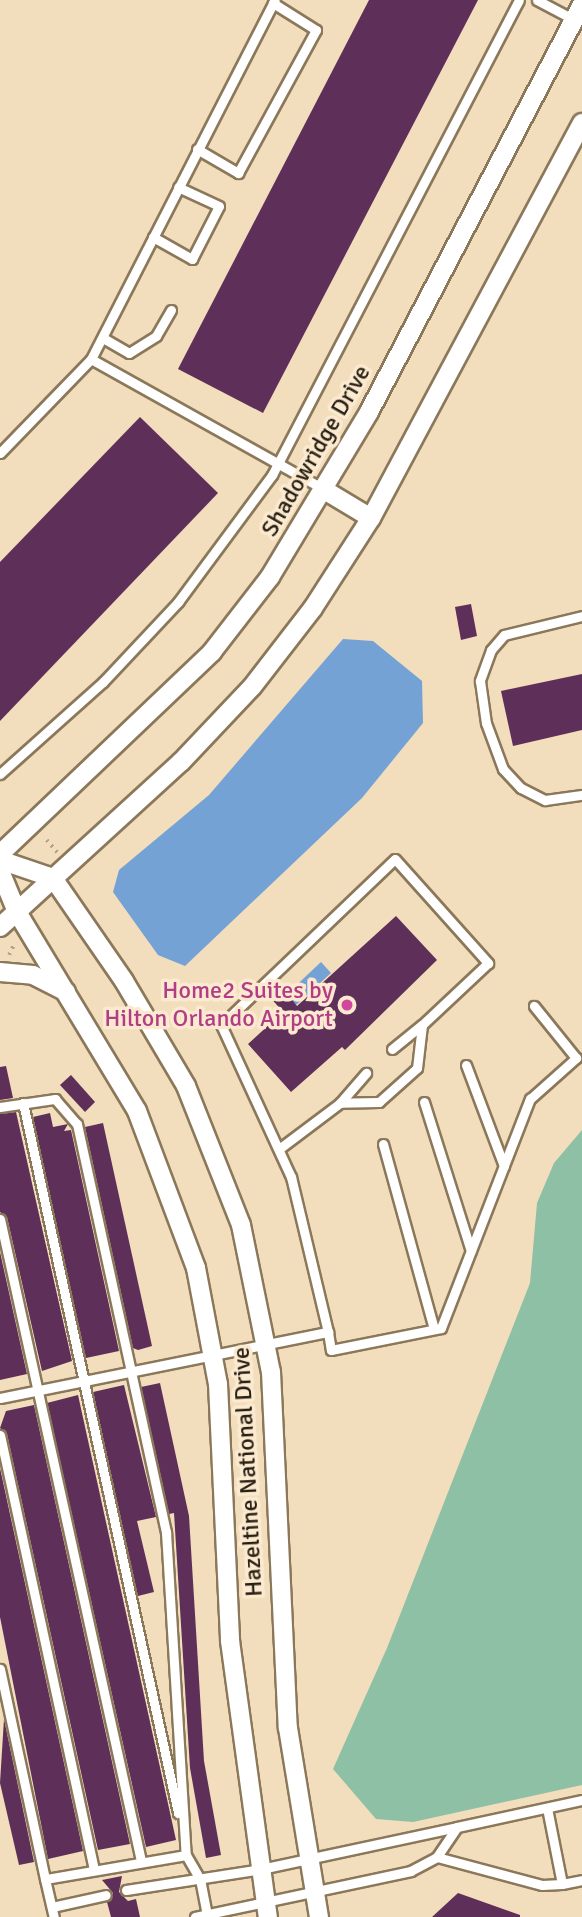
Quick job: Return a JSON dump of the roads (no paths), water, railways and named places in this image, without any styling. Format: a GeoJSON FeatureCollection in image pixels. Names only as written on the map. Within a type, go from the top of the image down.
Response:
{"type":"FeatureCollection","features":[{"type":"Feature","properties":{"kind":"street","name":"Shadowridge Drive"},"geometry":{"type":"LineString","coordinates":[[0,854],[212,652],[270,577],[326,491],[580,17]]}},
{"type":"Feature","properties":{"kind":"street"},"geometry":{"type":"LineString","coordinates":[[0,927],[181,762],[252,687],[313,608],[371,518],[577,139],[582,123]]}},
{"type":"Feature","properties":{"kind":"street"},"geometry":{"type":"LineString","coordinates":[[326,491],[371,518]]}},
{"type":"Feature","properties":{"kind":"street"},"geometry":{"type":"LineString","coordinates":[[0,860],[53,878]]}},
{"type":"Feature","properties":{"kind":"street","name":"Hazeltine National Drive"},"geometry":{"type":"LineString","coordinates":[[0,871],[17,912],[119,1076],[156,1152],[188,1241],[214,1356],[230,1641],[267,1909]]}},
{"type":"Feature","properties":{"kind":"street","name":"Hazeltine National Drive"},"geometry":{"type":"LineString","coordinates":[[53,878],[157,1032],[198,1111],[241,1225],[268,1346],[285,1698],[307,1859],[318,1917]]}},
{"type":"Feature","properties":{"kind":"street"},"geometry":{"type":"LineString","coordinates":[[0,972],[33,975],[66,992]]}},
{"type":"Feature","properties":{"kind":"lane"},"geometry":{"type":"LineString","coordinates":[[0,775],[103,682],[178,602],[279,463],[519,0]]}},
{"type":"Feature","properties":{"kind":"lane"},"geometry":{"type":"LineString","coordinates":[[537,0],[580,17]]}},
{"type":"Feature","properties":{"kind":"lane"},"geometry":{"type":"LineString","coordinates":[[0,453],[91,359],[197,149],[274,2],[316,30],[238,173],[197,149]]}},
{"type":"Feature","properties":{"kind":"lane"},"geometry":{"type":"LineString","coordinates":[[153,237],[192,259],[219,206],[178,187]]}},
{"type":"Feature","properties":{"kind":"lane"},"geometry":{"type":"LineString","coordinates":[[103,338],[129,353],[156,336],[171,310]]}},
{"type":"Feature","properties":{"kind":"lane"},"geometry":{"type":"LineString","coordinates":[[91,359],[326,491]]}},
{"type":"Feature","properties":{"kind":"lane"},"geometry":{"type":"LineString","coordinates":[[582,616],[504,635],[491,650],[480,681],[486,723],[503,769],[521,788],[545,800],[582,795]]}},
{"type":"Feature","properties":{"kind":"lane"},"geometry":{"type":"LineString","coordinates":[[393,1049],[488,963],[394,859],[221,1025],[280,1148],[331,1350],[441,1328],[530,1099],[576,1058],[534,1006]]}},
{"type":"Feature","properties":{"kind":"lane"},"geometry":{"type":"LineString","coordinates":[[340,1103],[379,1102],[418,1068],[422,1025]]}},
{"type":"Feature","properties":{"kind":"lane"},"geometry":{"type":"LineString","coordinates":[[466,1065],[504,1166]]}},
{"type":"Feature","properties":{"kind":"lane"},"geometry":{"type":"LineString","coordinates":[[280,1148],[340,1103],[366,1073]]}},
{"type":"Feature","properties":{"kind":"lane"},"geometry":{"type":"LineString","coordinates":[[0,1107],[55,1100],[77,1124],[166,1532],[186,1856],[200,1879],[207,1914]]}},
{"type":"Feature","properties":{"kind":"lane"},"geometry":{"type":"LineString","coordinates":[[424,1102],[471,1251]]}},
{"type":"Feature","properties":{"kind":"lane"},"geometry":{"type":"LineString","coordinates":[[23,1103],[185,1842]]}},
{"type":"Feature","properties":{"kind":"lane"},"geometry":{"type":"LineString","coordinates":[[383,1144],[434,1329]]}},
{"type":"Feature","properties":{"kind":"lane"},"geometry":{"type":"LineString","coordinates":[[0,1219],[141,1861]]}},
{"type":"Feature","properties":{"kind":"lane"},"geometry":{"type":"LineString","coordinates":[[0,1398],[328,1332]]}},
{"type":"Feature","properties":{"kind":"lane"},"geometry":{"type":"LineString","coordinates":[[0,1435],[94,1869]]}},
{"type":"Feature","properties":{"kind":"lane"},"geometry":{"type":"LineString","coordinates":[[0,1669],[53,1912],[106,1895]]}},
{"type":"Feature","properties":{"kind":"lane"},"geometry":{"type":"LineString","coordinates":[[126,1890],[261,1869],[582,1800]]}},
{"type":"Feature","properties":{"kind":"lane"},"geometry":{"type":"LineString","coordinates":[[547,1808],[562,1884]]}},
{"type":"Feature","properties":{"kind":"lane"},"geometry":{"type":"LineString","coordinates":[[195,1917],[267,1909],[313,1893],[411,1871],[437,1857],[457,1827]]}},
{"type":"Feature","properties":{"kind":"lane"},"geometry":{"type":"LineString","coordinates":[[45,1879],[141,1861],[186,1856]]}},
{"type":"Feature","properties":{"kind":"lane"},"geometry":{"type":"LineString","coordinates":[[437,1857],[542,1885],[582,1880]]}},
{"type":"Feature","properties":{"kind":"water"},"geometry":{"type":"Polygon","coordinates":[[[343,639],[373,641],[422,681],[423,723],[362,798],[185,966],[158,955],[113,892],[119,870],[209,795],[343,639]]]}},
{"type":"Feature","properties":{"kind":"water"},"geometry":{"type":"Polygon","coordinates":[[[321,962],[331,973],[296,1005],[286,995],[321,962]]]}},
{"type":"Feature","properties":{"kind":"place","name":"Home2 Suites by Hilton Orlando Airport"},"geometry":{"type":"Point","coordinates":[347,1005]}}]}
